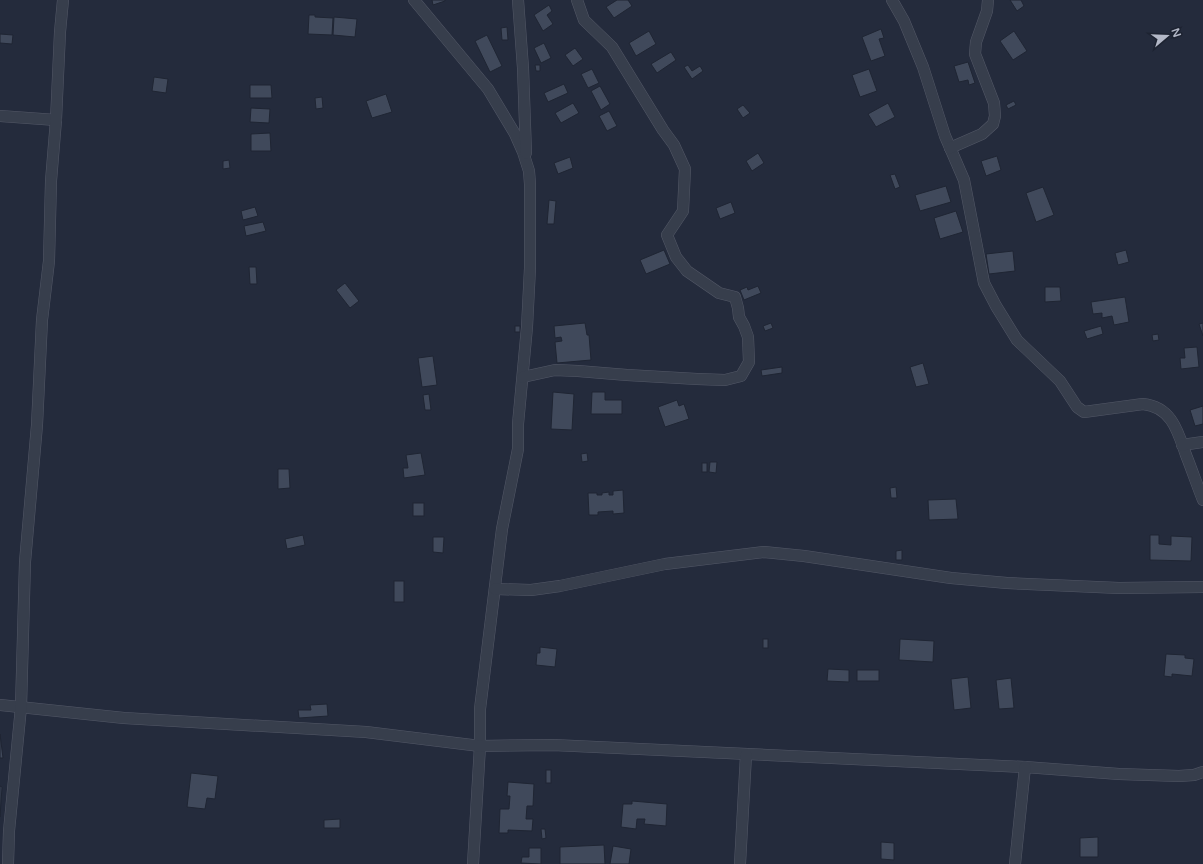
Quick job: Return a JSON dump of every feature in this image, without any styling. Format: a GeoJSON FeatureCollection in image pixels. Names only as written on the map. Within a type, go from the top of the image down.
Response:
{"type":"FeatureCollection","features":[{"type":"Feature","properties":{"kind":"street"},"geometry":{"type":"LineString","coordinates":[[8,864],[5,830],[21,707],[25,562],[37,432],[42,320],[49,261],[51,181],[63,0]]}},
{"type":"Feature","properties":{"kind":"street"},"geometry":{"type":"LineString","coordinates":[[414,0],[488,89],[515,134],[526,161],[529,171],[530,184],[530,268],[517,459],[502,529],[480,709],[480,746],[473,864]]}},
{"type":"Feature","properties":{"kind":"street"},"geometry":{"type":"LineString","coordinates":[[518,0],[523,68],[526,161]]}},
{"type":"Feature","properties":{"kind":"street"},"geometry":{"type":"LineString","coordinates":[[523,377],[555,370],[578,370],[627,375],[725,380],[741,376],[748,362],[748,337],[739,317],[735,297],[719,293],[687,271],[676,256],[667,235],[683,211],[685,169],[674,145],[663,130],[612,47],[584,20],[577,0]]}},
{"type":"Feature","properties":{"kind":"street"},"geometry":{"type":"LineString","coordinates":[[892,0],[904,21],[923,67],[950,148],[964,180],[984,283],[1017,340],[1060,381],[1077,407],[1084,412],[1143,404],[1153,405],[1160,409],[1176,427],[1203,500]]}},
{"type":"Feature","properties":{"kind":"street"},"geometry":{"type":"LineString","coordinates":[[950,148],[982,134],[993,124],[995,116],[994,103],[975,54],[976,42],[987,11],[988,0]]}},
{"type":"Feature","properties":{"kind":"street"},"geometry":{"type":"LineString","coordinates":[[0,116],[56,120]]}},
{"type":"Feature","properties":{"kind":"street"},"geometry":{"type":"LineString","coordinates":[[1182,445],[1203,442]]}},
{"type":"Feature","properties":{"kind":"street"},"geometry":{"type":"LineString","coordinates":[[495,589],[531,590],[560,586],[665,564],[764,552],[804,556],[951,578],[1007,583],[1119,588],[1203,587]]}},
{"type":"Feature","properties":{"kind":"street"},"geometry":{"type":"LineString","coordinates":[[0,705],[124,718],[366,732],[480,746],[553,745],[1119,774],[1178,776],[1194,775],[1203,772]]}},
{"type":"Feature","properties":{"kind":"street"},"geometry":{"type":"LineString","coordinates":[[740,864],[746,755]]}},
{"type":"Feature","properties":{"kind":"street"},"geometry":{"type":"LineString","coordinates":[[1015,864],[1025,768]]}},
{"type":"Feature","properties":{"kind":"building"},"geometry":{"type":"Polygon","coordinates":[[[432,0],[445,0],[445,1],[433,5],[432,0]]]}},
{"type":"Feature","properties":{"kind":"building"},"geometry":{"type":"Polygon","coordinates":[[[617,0],[628,0],[632,6],[614,18],[606,7],[617,0]]]}},
{"type":"Feature","properties":{"kind":"building"},"geometry":{"type":"Polygon","coordinates":[[[1010,0],[1021,0],[1024,6],[1017,11],[1010,0]]]}},
{"type":"Feature","properties":{"kind":"building"},"geometry":{"type":"Polygon","coordinates":[[[549,5],[552,11],[547,15],[553,24],[543,31],[534,15],[549,5]]]}},
{"type":"Feature","properties":{"kind":"building"},"geometry":{"type":"Polygon","coordinates":[[[309,15],[315,15],[315,17],[333,18],[332,35],[308,34],[309,15]]]}},
{"type":"Feature","properties":{"kind":"building"},"geometry":{"type":"Polygon","coordinates":[[[334,17],[357,19],[355,37],[333,35],[334,17]]]}},
{"type":"Feature","properties":{"kind":"building"},"geometry":{"type":"Polygon","coordinates":[[[507,27],[508,40],[502,40],[501,28],[507,27]]]}},
{"type":"Feature","properties":{"kind":"building"},"geometry":{"type":"Polygon","coordinates":[[[881,29],[884,38],[879,39],[885,56],[871,61],[862,37],[881,29]]]}},
{"type":"Feature","properties":{"kind":"building"},"geometry":{"type":"Polygon","coordinates":[[[649,31],[656,44],[636,56],[629,43],[649,31]]]}},
{"type":"Feature","properties":{"kind":"building"},"geometry":{"type":"Polygon","coordinates":[[[1014,31],[1027,51],[1013,60],[1000,41],[1014,31]]]}},
{"type":"Feature","properties":{"kind":"building"},"geometry":{"type":"Polygon","coordinates":[[[0,34],[13,35],[12,44],[0,43],[0,34]]]}},
{"type":"Feature","properties":{"kind":"building"},"geometry":{"type":"Polygon","coordinates":[[[487,35],[502,66],[490,72],[475,41],[487,35]]]}},
{"type":"Feature","properties":{"kind":"building"},"geometry":{"type":"Polygon","coordinates":[[[544,43],[551,58],[541,63],[534,48],[544,43]]]}},
{"type":"Feature","properties":{"kind":"building"},"geometry":{"type":"Polygon","coordinates":[[[575,48],[583,59],[573,66],[565,55],[575,48]]]}},
{"type":"Feature","properties":{"kind":"building"},"geometry":{"type":"Polygon","coordinates":[[[671,52],[676,60],[657,73],[651,64],[671,52]]]}},
{"type":"Feature","properties":{"kind":"building"},"geometry":{"type":"Polygon","coordinates":[[[968,62],[975,83],[969,85],[968,80],[959,82],[954,66],[968,62]]]}},
{"type":"Feature","properties":{"kind":"building"},"geometry":{"type":"Polygon","coordinates":[[[535,65],[540,65],[540,71],[536,71],[535,65]]]}},
{"type":"Feature","properties":{"kind":"building"},"geometry":{"type":"Polygon","coordinates":[[[688,65],[692,71],[700,66],[703,71],[692,79],[684,67],[688,65]]]}},
{"type":"Feature","properties":{"kind":"building"},"geometry":{"type":"Polygon","coordinates":[[[592,69],[599,83],[588,88],[581,74],[592,69]]]}},
{"type":"Feature","properties":{"kind":"building"},"geometry":{"type":"Polygon","coordinates":[[[869,69],[877,91],[860,97],[852,75],[869,69]]]}},
{"type":"Feature","properties":{"kind":"building"},"geometry":{"type":"Polygon","coordinates":[[[154,77],[168,79],[166,93],[152,91],[154,77]]]}},
{"type":"Feature","properties":{"kind":"building"},"geometry":{"type":"Polygon","coordinates":[[[564,84],[568,93],[548,102],[544,93],[564,84]]]}},
{"type":"Feature","properties":{"kind":"building"},"geometry":{"type":"Polygon","coordinates":[[[250,85],[271,85],[272,98],[250,98],[250,85]]]}},
{"type":"Feature","properties":{"kind":"building"},"geometry":{"type":"Polygon","coordinates":[[[600,86],[610,104],[601,110],[591,91],[600,86]]]}},
{"type":"Feature","properties":{"kind":"building"},"geometry":{"type":"Polygon","coordinates":[[[386,94],[392,112],[372,118],[366,101],[386,94]]]}},
{"type":"Feature","properties":{"kind":"building"},"geometry":{"type":"Polygon","coordinates":[[[322,97],[323,108],[316,109],[315,98],[322,97]]]}},
{"type":"Feature","properties":{"kind":"building"},"geometry":{"type":"Polygon","coordinates":[[[1014,101],[1016,105],[1008,109],[1006,105],[1014,101]]]}},
{"type":"Feature","properties":{"kind":"building"},"geometry":{"type":"Polygon","coordinates":[[[573,103],[579,113],[561,123],[555,113],[573,103]]]}},
{"type":"Feature","properties":{"kind":"building"},"geometry":{"type":"Polygon","coordinates":[[[888,103],[895,117],[876,127],[868,114],[888,103]]]}},
{"type":"Feature","properties":{"kind":"building"},"geometry":{"type":"Polygon","coordinates":[[[743,105],[750,113],[743,118],[737,109],[743,105]]]}},
{"type":"Feature","properties":{"kind":"building"},"geometry":{"type":"Polygon","coordinates":[[[251,108],[270,109],[269,123],[250,122],[251,108]]]}},
{"type":"Feature","properties":{"kind":"building"},"geometry":{"type":"Polygon","coordinates":[[[609,111],[617,126],[607,131],[599,116],[609,111]]]}},
{"type":"Feature","properties":{"kind":"building"},"geometry":{"type":"Polygon","coordinates":[[[270,133],[271,151],[251,151],[251,134],[270,133]]]}},
{"type":"Feature","properties":{"kind":"building"},"geometry":{"type":"Polygon","coordinates":[[[758,153],[764,163],[752,171],[746,161],[758,153]]]}},
{"type":"Feature","properties":{"kind":"building"},"geometry":{"type":"Polygon","coordinates":[[[997,156],[1001,170],[986,176],[981,161],[997,156]]]}},
{"type":"Feature","properties":{"kind":"building"},"geometry":{"type":"Polygon","coordinates":[[[570,157],[573,168],[558,174],[554,163],[570,157]]]}},
{"type":"Feature","properties":{"kind":"building"},"geometry":{"type":"Polygon","coordinates":[[[229,160],[230,168],[223,169],[223,161],[229,160]]]}},
{"type":"Feature","properties":{"kind":"building"},"geometry":{"type":"Polygon","coordinates":[[[895,174],[900,187],[895,189],[890,175],[895,174]]]}},
{"type":"Feature","properties":{"kind":"building"},"geometry":{"type":"Polygon","coordinates":[[[946,186],[951,202],[920,211],[915,195],[946,186]]]}},
{"type":"Feature","properties":{"kind":"building"},"geometry":{"type":"Polygon","coordinates":[[[1043,187],[1054,215],[1036,222],[1026,193],[1043,187]]]}},
{"type":"Feature","properties":{"kind":"building"},"geometry":{"type":"Polygon","coordinates":[[[549,200],[556,201],[554,224],[547,224],[549,200]]]}},
{"type":"Feature","properties":{"kind":"building"},"geometry":{"type":"Polygon","coordinates":[[[731,202],[735,213],[720,219],[716,208],[731,202]]]}},
{"type":"Feature","properties":{"kind":"building"},"geometry":{"type":"Polygon","coordinates":[[[255,207],[258,216],[243,220],[241,211],[255,207]]]}},
{"type":"Feature","properties":{"kind":"building"},"geometry":{"type":"Polygon","coordinates":[[[956,211],[963,232],[940,239],[934,218],[956,211]]]}},
{"type":"Feature","properties":{"kind":"building"},"geometry":{"type":"Polygon","coordinates":[[[263,222],[266,231],[246,236],[244,226],[263,222]]]}},
{"type":"Feature","properties":{"kind":"building"},"geometry":{"type":"Polygon","coordinates":[[[664,250],[670,264],[646,274],[640,260],[664,250]]]}},
{"type":"Feature","properties":{"kind":"building"},"geometry":{"type":"Polygon","coordinates":[[[1126,250],[1129,262],[1118,265],[1115,253],[1126,250]]]}},
{"type":"Feature","properties":{"kind":"building"},"geometry":{"type":"Polygon","coordinates":[[[1013,251],[1015,271],[989,274],[986,254],[1013,251]]]}},
{"type":"Feature","properties":{"kind":"building"},"geometry":{"type":"Polygon","coordinates":[[[249,267],[256,267],[257,284],[250,284],[249,267]]]}},
{"type":"Feature","properties":{"kind":"building"},"geometry":{"type":"Polygon","coordinates":[[[345,283],[359,301],[350,308],[336,290],[345,283]]]}},
{"type":"Feature","properties":{"kind":"building"},"geometry":{"type":"Polygon","coordinates":[[[758,286],[761,293],[744,300],[740,290],[747,287],[748,290],[758,286]]]}},
{"type":"Feature","properties":{"kind":"building"},"geometry":{"type":"Polygon","coordinates":[[[1045,287],[1060,287],[1061,301],[1045,302],[1045,287]]]}},
{"type":"Feature","properties":{"kind":"building"},"geometry":{"type":"Polygon","coordinates":[[[1125,297],[1129,322],[1114,325],[1112,316],[1102,318],[1102,313],[1093,314],[1091,302],[1125,297]]]}},
{"type":"Feature","properties":{"kind":"building"},"geometry":{"type":"Polygon","coordinates":[[[585,323],[587,335],[589,335],[591,360],[557,363],[555,342],[562,341],[561,337],[555,338],[554,326],[585,323]]]}},
{"type":"Feature","properties":{"kind":"building"},"geometry":{"type":"Polygon","coordinates":[[[771,323],[773,328],[765,331],[763,326],[771,323]]]}},
{"type":"Feature","properties":{"kind":"building"},"geometry":{"type":"Polygon","coordinates":[[[1203,323],[1203,336],[1199,324],[1203,323]]]}},
{"type":"Feature","properties":{"kind":"building"},"geometry":{"type":"Polygon","coordinates":[[[515,326],[520,326],[520,332],[515,332],[515,326]]]}},
{"type":"Feature","properties":{"kind":"building"},"geometry":{"type":"Polygon","coordinates":[[[1101,326],[1103,334],[1087,339],[1084,331],[1101,326]]]}},
{"type":"Feature","properties":{"kind":"building"},"geometry":{"type":"Polygon","coordinates":[[[1158,334],[1159,340],[1153,341],[1152,335],[1158,334]]]}},
{"type":"Feature","properties":{"kind":"building"},"geometry":{"type":"Polygon","coordinates":[[[1197,347],[1199,367],[1181,369],[1180,358],[1185,358],[1184,348],[1197,347]]]}},
{"type":"Feature","properties":{"kind":"building"},"geometry":{"type":"Polygon","coordinates":[[[433,356],[437,385],[422,387],[418,358],[433,356]]]}},
{"type":"Feature","properties":{"kind":"building"},"geometry":{"type":"Polygon","coordinates":[[[923,363],[929,384],[916,387],[910,367],[923,363]]]}},
{"type":"Feature","properties":{"kind":"building"},"geometry":{"type":"Polygon","coordinates":[[[782,367],[782,373],[762,376],[761,370],[782,367]]]}},
{"type":"Feature","properties":{"kind":"building"},"geometry":{"type":"Polygon","coordinates":[[[553,392],[574,394],[572,430],[551,429],[553,392]]]}},
{"type":"Feature","properties":{"kind":"building"},"geometry":{"type":"Polygon","coordinates":[[[592,392],[605,392],[605,400],[622,400],[622,414],[591,414],[592,392]]]}},
{"type":"Feature","properties":{"kind":"building"},"geometry":{"type":"Polygon","coordinates":[[[429,394],[431,410],[425,410],[423,395],[429,394]]]}},
{"type":"Feature","properties":{"kind":"building"},"geometry":{"type":"Polygon","coordinates":[[[677,400],[679,406],[684,404],[689,419],[665,427],[658,407],[677,400]]]}},
{"type":"Feature","properties":{"kind":"building"},"geometry":{"type":"Polygon","coordinates":[[[1203,406],[1203,424],[1195,426],[1190,410],[1203,406]]]}},
{"type":"Feature","properties":{"kind":"building"},"geometry":{"type":"Polygon","coordinates":[[[421,453],[425,475],[404,478],[403,468],[408,468],[406,455],[421,453]]]}},
{"type":"Feature","properties":{"kind":"building"},"geometry":{"type":"Polygon","coordinates":[[[587,453],[588,461],[582,462],[581,454],[587,453]]]}},
{"type":"Feature","properties":{"kind":"building"},"geometry":{"type":"Polygon","coordinates":[[[710,462],[717,462],[716,473],[709,472],[710,462]]]}},
{"type":"Feature","properties":{"kind":"building"},"geometry":{"type":"Polygon","coordinates":[[[702,463],[707,463],[707,472],[702,472],[702,463]]]}},
{"type":"Feature","properties":{"kind":"building"},"geometry":{"type":"Polygon","coordinates":[[[278,469],[289,469],[290,488],[278,489],[278,469]]]}},
{"type":"Feature","properties":{"kind":"building"},"geometry":{"type":"Polygon","coordinates":[[[896,487],[897,498],[891,498],[890,488],[896,487]]]}},
{"type":"Feature","properties":{"kind":"building"},"geometry":{"type":"Polygon","coordinates":[[[623,490],[624,513],[613,514],[613,511],[598,512],[598,515],[589,515],[588,493],[597,493],[597,495],[602,495],[602,493],[609,492],[609,495],[613,495],[613,491],[623,490]]]}},
{"type":"Feature","properties":{"kind":"building"},"geometry":{"type":"Polygon","coordinates":[[[956,499],[958,519],[929,520],[928,500],[956,499]]]}},
{"type":"Feature","properties":{"kind":"building"},"geometry":{"type":"Polygon","coordinates":[[[413,503],[424,503],[424,516],[413,516],[413,503]]]}},
{"type":"Feature","properties":{"kind":"building"},"geometry":{"type":"Polygon","coordinates":[[[303,535],[305,545],[287,549],[285,539],[303,535]]]}},
{"type":"Feature","properties":{"kind":"building"},"geometry":{"type":"Polygon","coordinates":[[[1150,535],[1159,535],[1159,544],[1171,545],[1171,536],[1192,537],[1191,561],[1150,560],[1150,535]]]}},
{"type":"Feature","properties":{"kind":"building"},"geometry":{"type":"Polygon","coordinates":[[[433,537],[444,537],[443,553],[433,552],[433,537]]]}},
{"type":"Feature","properties":{"kind":"building"},"geometry":{"type":"Polygon","coordinates":[[[902,550],[902,560],[896,560],[896,551],[902,550]]]}},
{"type":"Feature","properties":{"kind":"building"},"geometry":{"type":"Polygon","coordinates":[[[394,581],[404,581],[404,602],[394,602],[394,581]]]}},
{"type":"Feature","properties":{"kind":"building"},"geometry":{"type":"Polygon","coordinates":[[[763,639],[768,639],[768,648],[763,648],[763,639]]]}},
{"type":"Feature","properties":{"kind":"building"},"geometry":{"type":"Polygon","coordinates":[[[900,639],[934,641],[933,662],[899,660],[900,639]]]}},
{"type":"Feature","properties":{"kind":"building"},"geometry":{"type":"Polygon","coordinates":[[[540,647],[557,649],[555,667],[536,665],[537,653],[540,653],[540,647]]]}},
{"type":"Feature","properties":{"kind":"building"},"geometry":{"type":"Polygon","coordinates":[[[1166,654],[1185,655],[1185,658],[1194,659],[1192,676],[1172,674],[1172,677],[1164,676],[1166,654]]]}},
{"type":"Feature","properties":{"kind":"building"},"geometry":{"type":"Polygon","coordinates":[[[828,669],[849,670],[849,682],[827,681],[828,669]]]}},
{"type":"Feature","properties":{"kind":"building"},"geometry":{"type":"Polygon","coordinates":[[[857,670],[879,670],[879,681],[857,681],[857,670]]]}},
{"type":"Feature","properties":{"kind":"building"},"geometry":{"type":"Polygon","coordinates":[[[968,677],[971,708],[954,710],[951,679],[968,677]]]}},
{"type":"Feature","properties":{"kind":"building"},"geometry":{"type":"Polygon","coordinates":[[[1011,678],[1014,708],[999,709],[996,680],[1011,678]]]}},
{"type":"Feature","properties":{"kind":"building"},"geometry":{"type":"Polygon","coordinates":[[[327,704],[328,716],[299,718],[298,710],[311,710],[310,705],[327,704]]]}},
{"type":"Feature","properties":{"kind":"building"},"geometry":{"type":"Polygon","coordinates":[[[0,734],[3,758],[0,758],[0,734]]]}},
{"type":"Feature","properties":{"kind":"building"},"geometry":{"type":"Polygon","coordinates":[[[546,770],[551,770],[551,783],[546,783],[546,770]]]}},
{"type":"Feature","properties":{"kind":"building"},"geometry":{"type":"Polygon","coordinates":[[[191,773],[218,776],[215,799],[207,798],[205,809],[187,807],[191,773]]]}},
{"type":"Feature","properties":{"kind":"building"},"geometry":{"type":"Polygon","coordinates":[[[508,782],[534,784],[533,806],[527,806],[526,819],[533,819],[532,831],[508,830],[508,833],[499,833],[500,809],[509,809],[510,796],[507,796],[508,782]]]}},
{"type":"Feature","properties":{"kind":"building"},"geometry":{"type":"Polygon","coordinates":[[[0,786],[2,787],[0,817],[0,786]]]}},
{"type":"Feature","properties":{"kind":"building"},"geometry":{"type":"Polygon","coordinates":[[[632,801],[667,804],[666,826],[644,824],[645,819],[637,819],[636,829],[621,827],[623,804],[632,804],[632,801]]]}},
{"type":"Feature","properties":{"kind":"building"},"geometry":{"type":"Polygon","coordinates":[[[340,819],[340,828],[324,828],[324,820],[340,819]]]}},
{"type":"Feature","properties":{"kind":"building"},"geometry":{"type":"Polygon","coordinates":[[[541,829],[545,829],[546,838],[542,839],[541,829]]]}},
{"type":"Feature","properties":{"kind":"building"},"geometry":{"type":"Polygon","coordinates":[[[1098,837],[1098,857],[1080,857],[1080,838],[1098,837]]]}},
{"type":"Feature","properties":{"kind":"building"},"geometry":{"type":"Polygon","coordinates":[[[881,842],[894,843],[894,860],[881,859],[881,842]]]}},
{"type":"Feature","properties":{"kind":"building"},"geometry":{"type":"Polygon","coordinates":[[[604,845],[605,864],[560,864],[560,847],[604,845]]]}},
{"type":"Feature","properties":{"kind":"building"},"geometry":{"type":"Polygon","coordinates":[[[613,846],[631,849],[629,864],[610,864],[613,846]]]}},
{"type":"Feature","properties":{"kind":"building"},"geometry":{"type":"Polygon","coordinates":[[[529,848],[541,848],[541,864],[521,863],[522,857],[529,857],[529,848]]]}}]}
